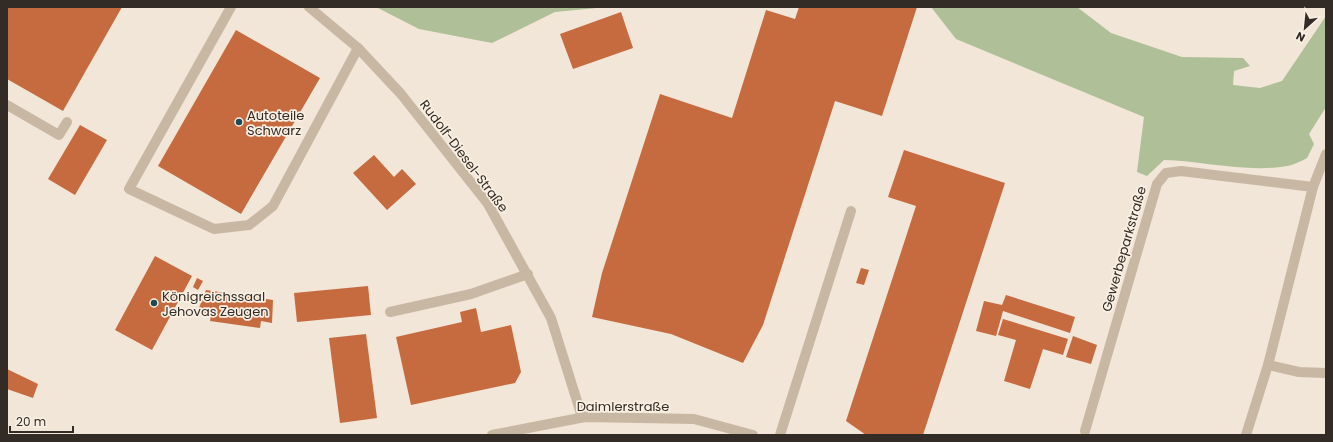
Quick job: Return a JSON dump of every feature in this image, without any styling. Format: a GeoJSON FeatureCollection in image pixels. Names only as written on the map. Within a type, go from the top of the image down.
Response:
{"type":"FeatureCollection","features":[{"type":"Feature","properties":{"kind":"street"},"geometry":{"type":"LineString","coordinates":[[231,7],[129,189],[214,229],[249,225],[273,206],[358,48]]}},
{"type":"Feature","properties":{"kind":"street","name":"Rudolf-Diesel-Straße"},"geometry":{"type":"LineString","coordinates":[[309,7],[358,48],[401,94],[488,204],[551,318],[582,417]]}},
{"type":"Feature","properties":{"kind":"street"},"geometry":{"type":"LineString","coordinates":[[7,105],[59,135],[67,122]]}},
{"type":"Feature","properties":{"kind":"street"},"geometry":{"type":"LineString","coordinates":[[1246,435],[1268,365],[1313,187],[1326,154]]}},
{"type":"Feature","properties":{"kind":"street","name":"Gewerbeparkstraße"},"geometry":{"type":"LineString","coordinates":[[1085,431],[1157,184],[1166,173],[1181,171],[1313,187]]}},
{"type":"Feature","properties":{"kind":"street"},"geometry":{"type":"LineString","coordinates":[[780,435],[851,212]]}},
{"type":"Feature","properties":{"kind":"street"},"geometry":{"type":"LineString","coordinates":[[390,312],[471,294],[528,274]]}},
{"type":"Feature","properties":{"kind":"street"},"geometry":{"type":"LineString","coordinates":[[1268,365],[1299,372],[1326,373]]}},
{"type":"Feature","properties":{"kind":"street","name":"Daimlerstraße"},"geometry":{"type":"LineString","coordinates":[[492,435],[582,417],[694,419],[753,435]]}},
{"type":"Feature","properties":{"kind":"green space"},"geometry":{"type":"Polygon","coordinates":[[[376,7],[607,7],[555,12],[492,43],[419,29],[376,7]]]}},
{"type":"Feature","properties":{"kind":"green space"},"geometry":{"type":"Polygon","coordinates":[[[931,7],[1077,7],[1111,33],[1182,57],[1243,58],[1250,66],[1234,71],[1233,85],[1260,88],[1282,81],[1326,16],[1326,107],[1309,134],[1314,144],[1307,158],[1295,164],[1272,168],[1257,168],[1164,160],[1147,176],[1137,172],[1144,117],[956,39],[931,7]]]}},
{"type":"Feature","properties":{"kind":"building"},"geometry":{"type":"Polygon","coordinates":[[[7,7],[122,7],[63,111],[7,79],[7,7]]]}},
{"type":"Feature","properties":{"kind":"building"},"geometry":{"type":"Polygon","coordinates":[[[799,7],[917,7],[882,116],[835,101],[763,325],[743,363],[671,334],[592,317],[602,273],[660,94],[732,118],[766,10],[795,19],[799,7]]]}},
{"type":"Feature","properties":{"kind":"building"},"geometry":{"type":"Polygon","coordinates":[[[621,12],[633,48],[573,69],[560,34],[621,12]]]}},
{"type":"Feature","properties":{"kind":"building","name":"Autoteile Schwarz"},"geometry":{"type":"Polygon","coordinates":[[[236,30],[320,78],[241,214],[158,166],[236,30]]]}},
{"type":"Feature","properties":{"kind":"building"},"geometry":{"type":"Polygon","coordinates":[[[80,125],[107,140],[75,195],[48,179],[80,125]]]}},
{"type":"Feature","properties":{"kind":"building"},"geometry":{"type":"Polygon","coordinates":[[[904,150],[1005,183],[923,435],[866,435],[846,421],[916,206],[888,197],[904,150]]]}},
{"type":"Feature","properties":{"kind":"building"},"geometry":{"type":"Polygon","coordinates":[[[374,155],[394,177],[402,169],[416,184],[387,210],[353,173],[374,155]]]}},
{"type":"Feature","properties":{"kind":"building","name":"Königreichssaal Jehovas Zeugen"},"geometry":{"type":"Polygon","coordinates":[[[155,256],[192,276],[152,350],[115,330],[155,256]]]}},
{"type":"Feature","properties":{"kind":"building"},"geometry":{"type":"Polygon","coordinates":[[[861,268],[869,270],[864,285],[856,283],[861,268]]]}},
{"type":"Feature","properties":{"kind":"building"},"geometry":{"type":"Polygon","coordinates":[[[197,278],[203,281],[198,290],[193,287],[197,278]]]}},
{"type":"Feature","properties":{"kind":"building"},"geometry":{"type":"Polygon","coordinates":[[[368,286],[371,315],[297,322],[294,293],[368,286]]]}},
{"type":"Feature","properties":{"kind":"building"},"geometry":{"type":"Polygon","coordinates":[[[206,290],[273,300],[272,323],[261,321],[260,328],[210,321],[211,315],[197,313],[206,290]]]}},
{"type":"Feature","properties":{"kind":"building"},"geometry":{"type":"Polygon","coordinates":[[[1006,295],[1075,317],[1070,333],[1003,311],[996,336],[976,331],[984,301],[1002,305],[1006,295]]]}},
{"type":"Feature","properties":{"kind":"building"},"geometry":{"type":"Polygon","coordinates":[[[476,308],[481,332],[511,325],[521,372],[515,383],[411,405],[396,337],[462,322],[460,312],[476,308]]]}},
{"type":"Feature","properties":{"kind":"building"},"geometry":{"type":"Polygon","coordinates":[[[1003,319],[1068,339],[1063,355],[1043,349],[1030,389],[1004,381],[1016,340],[998,335],[1003,319]]]}},
{"type":"Feature","properties":{"kind":"building"},"geometry":{"type":"Polygon","coordinates":[[[366,334],[377,418],[340,423],[329,338],[366,334]]]}},
{"type":"Feature","properties":{"kind":"building"},"geometry":{"type":"Polygon","coordinates":[[[1073,336],[1097,345],[1091,364],[1066,357],[1073,336]]]}},
{"type":"Feature","properties":{"kind":"building"},"geometry":{"type":"Polygon","coordinates":[[[7,369],[38,384],[33,398],[7,389],[7,369]]]}},
{"type":"Feature","properties":{"kind":"place","name":"Autoteile Schwarz"},"geometry":{"type":"Point","coordinates":[239,122]}},
{"type":"Feature","properties":{"kind":"place","name":"Königreichssaal Jehovas Zeugen"},"geometry":{"type":"Point","coordinates":[154,303]}}]}
